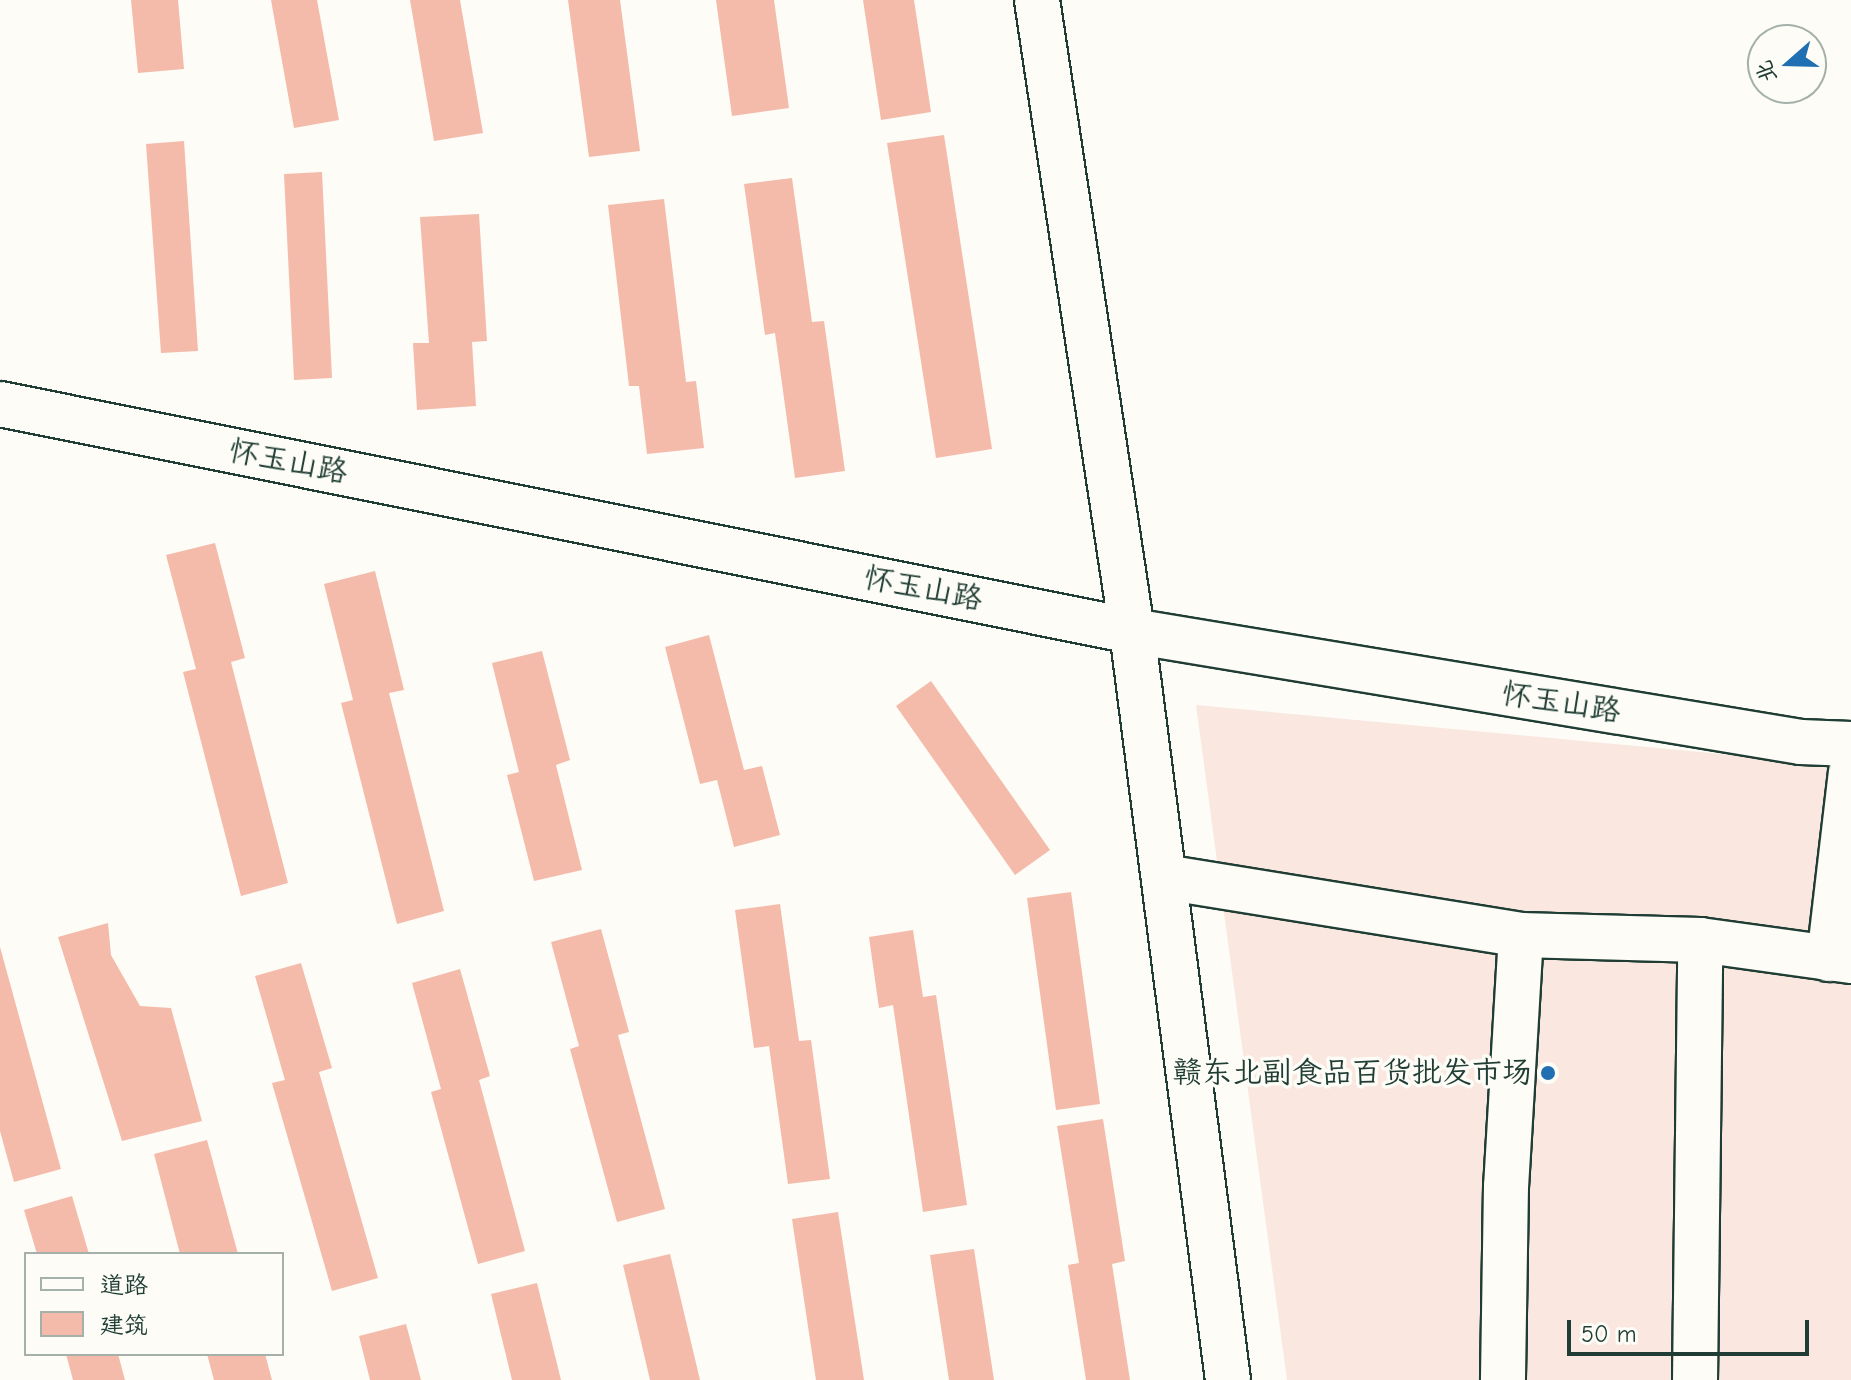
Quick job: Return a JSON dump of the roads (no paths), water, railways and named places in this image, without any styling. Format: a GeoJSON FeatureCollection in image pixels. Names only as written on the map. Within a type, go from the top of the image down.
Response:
{"type":"FeatureCollection","features":[{"type":"Feature","properties":{"kind":"street"},"geometry":{"type":"LineString","coordinates":[[1037,0],[1132,631],[1228,1380]]}},
{"type":"Feature","properties":{"kind":"street","name":"怀玉山路"},"geometry":{"type":"LineString","coordinates":[[0,404],[1132,631],[1801,742],[1851,744]]}},
{"type":"Feature","properties":{"kind":"street"},"geometry":{"type":"LineString","coordinates":[[1164,877],[1521,935],[1700,940],[1840,960],[1851,772]]}},
{"type":"Feature","properties":{"kind":"street"},"geometry":{"type":"LineString","coordinates":[[1503,1380],[1506,1186],[1521,935]]}},
{"type":"Feature","properties":{"kind":"street"},"geometry":{"type":"LineString","coordinates":[[1695,1380],[1700,940]]}},
{"type":"Feature","properties":{"kind":"place","name":"赣东北副食品百货批发市场"},"geometry":{"type":"Point","coordinates":[1548,1073]}}]}
